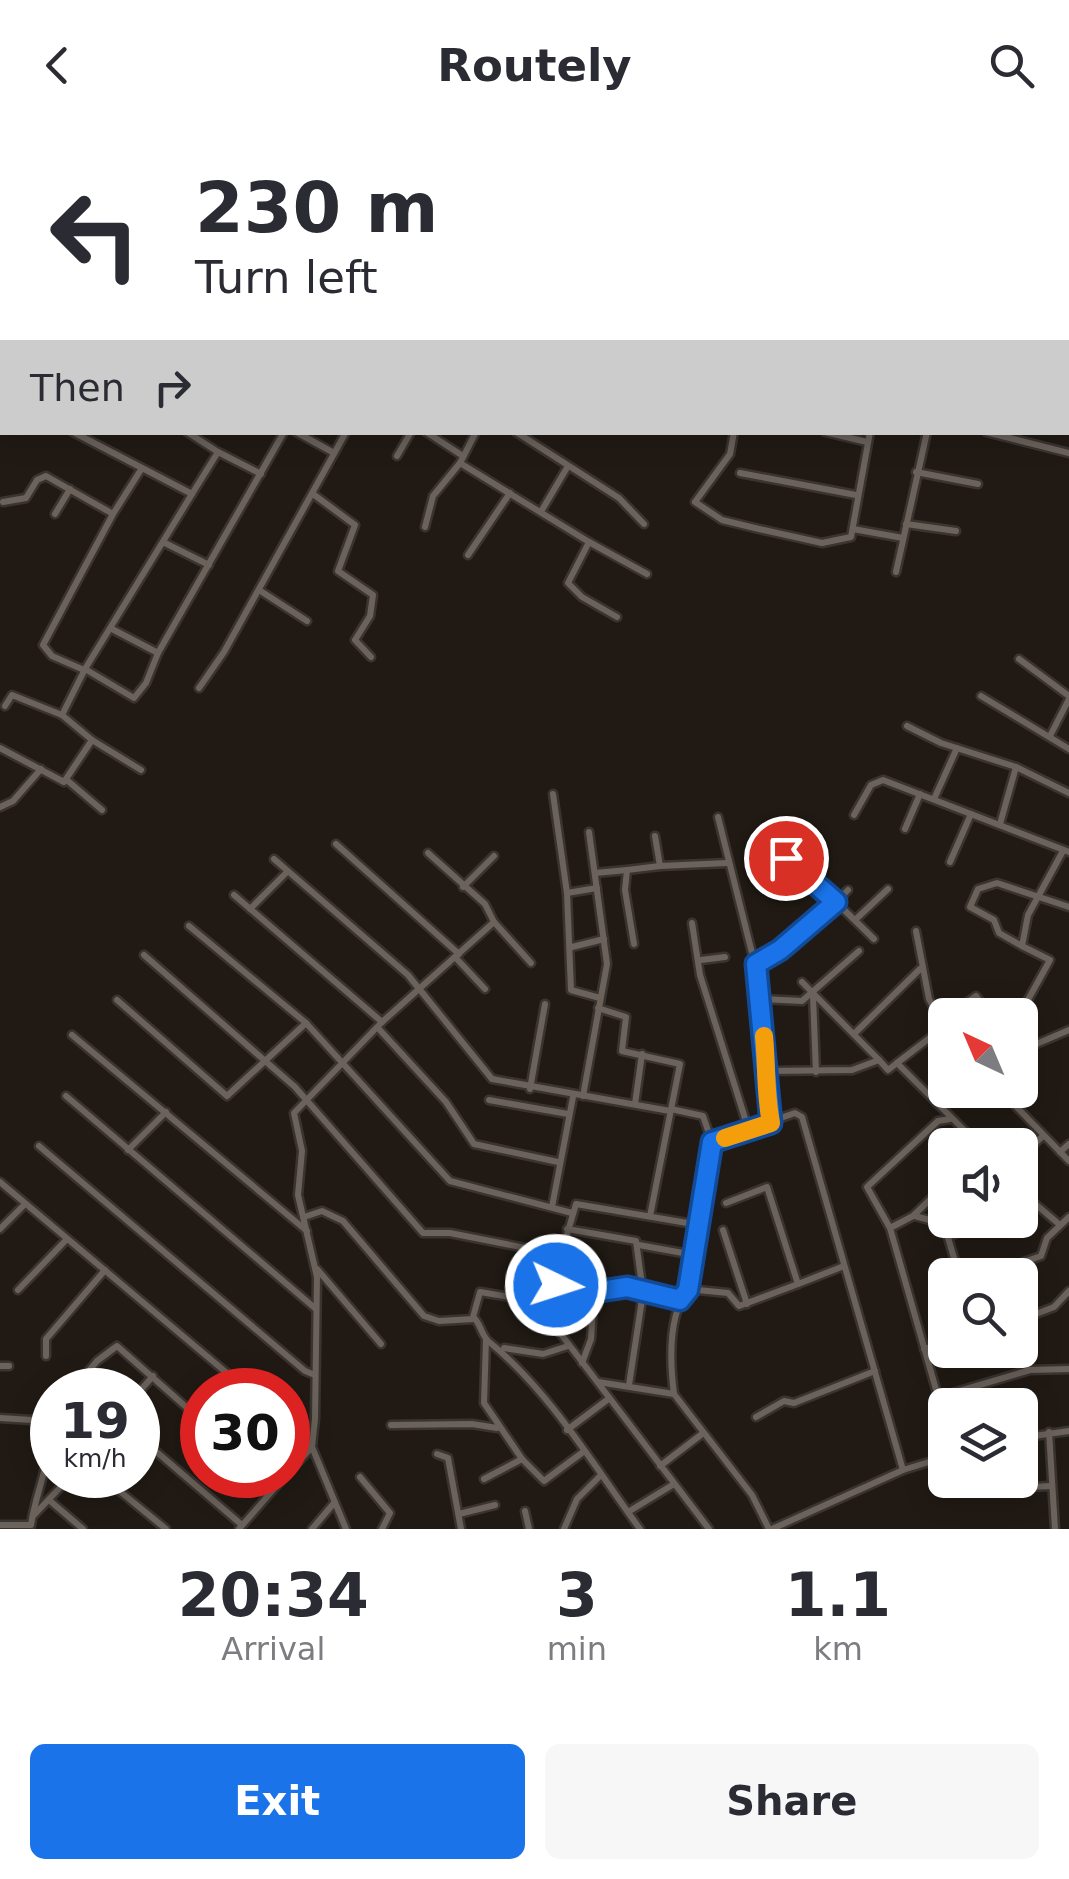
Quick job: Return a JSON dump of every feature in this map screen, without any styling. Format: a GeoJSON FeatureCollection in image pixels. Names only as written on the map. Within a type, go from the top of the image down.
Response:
{"type":"FeatureCollection","features":[{"type":"Feature","properties":{"kind":"street"},"geometry":{"type":"LineString","coordinates":[[79,435],[192,494]]}},
{"type":"Feature","properties":{"kind":"street"},"geometry":{"type":"LineString","coordinates":[[192,435],[261,474]]}},
{"type":"Feature","properties":{"kind":"street"},"geometry":{"type":"LineString","coordinates":[[142,468],[43,645],[52,656],[134,698],[146,683],[158,653],[282,435]]}},
{"type":"Feature","properties":{"kind":"street"},"geometry":{"type":"LineString","coordinates":[[301,435],[334,453]]}},
{"type":"Feature","properties":{"kind":"street"},"geometry":{"type":"LineString","coordinates":[[198,688],[260,590],[344,435]]}},
{"type":"Feature","properties":{"kind":"street"},"geometry":{"type":"LineString","coordinates":[[397,456],[409,435]]}},
{"type":"Feature","properties":{"kind":"street"},"geometry":{"type":"LineString","coordinates":[[430,435],[510,493],[647,574]]}},
{"type":"Feature","properties":{"kind":"street"},"geometry":{"type":"LineString","coordinates":[[425,527],[433,496],[462,460],[474,435]]}},
{"type":"Feature","properties":{"kind":"street"},"geometry":{"type":"LineString","coordinates":[[733,435],[730,454],[695,502],[722,520],[822,544],[844,542],[854,528],[856,495],[869,435]]}},
{"type":"Feature","properties":{"kind":"street"},"geometry":{"type":"LineString","coordinates":[[838,435],[867,442]]}},
{"type":"Feature","properties":{"kind":"street"},"geometry":{"type":"LineString","coordinates":[[896,572],[926,435]]}},
{"type":"Feature","properties":{"kind":"street"},"geometry":{"type":"LineString","coordinates":[[998,435],[1069,453]]}},
{"type":"Feature","properties":{"kind":"street"},"geometry":{"type":"LineString","coordinates":[[530,436],[568,466],[620,498],[644,524]]}},
{"type":"Feature","properties":{"kind":"street"},"geometry":{"type":"LineString","coordinates":[[62,715],[85,670],[218,452]]}},
{"type":"Feature","properties":{"kind":"street"},"geometry":{"type":"LineString","coordinates":[[542,510],[568,466]]}},
{"type":"Feature","properties":{"kind":"street"},"geometry":{"type":"LineString","coordinates":[[916,472],[978,484]]}},
{"type":"Feature","properties":{"kind":"street"},"geometry":{"type":"LineString","coordinates":[[740,473],[856,495]]}},
{"type":"Feature","properties":{"kind":"street"},"geometry":{"type":"LineString","coordinates":[[2,502],[26,498],[42,476],[113,514]]}},
{"type":"Feature","properties":{"kind":"street"},"geometry":{"type":"LineString","coordinates":[[54,514],[70,489]]}},
{"type":"Feature","properties":{"kind":"street"},"geometry":{"type":"LineString","coordinates":[[468,555],[510,493]]}},
{"type":"Feature","properties":{"kind":"street"},"geometry":{"type":"LineString","coordinates":[[313,494],[355,525],[338,571],[373,597],[370,616],[355,640],[370,657]]}},
{"type":"Feature","properties":{"kind":"street"},"geometry":{"type":"LineString","coordinates":[[906,524],[956,530]]}},
{"type":"Feature","properties":{"kind":"street"},"geometry":{"type":"LineString","coordinates":[[854,528],[903,538]]}},
{"type":"Feature","properties":{"kind":"street"},"geometry":{"type":"LineString","coordinates":[[162,542],[209,565]]}},
{"type":"Feature","properties":{"kind":"street"},"geometry":{"type":"LineString","coordinates":[[589,542],[568,582],[582,597],[618,617]]}},
{"type":"Feature","properties":{"kind":"street"},"geometry":{"type":"LineString","coordinates":[[260,590],[307,621]]}},
{"type":"Feature","properties":{"kind":"street"},"geometry":{"type":"LineString","coordinates":[[112,628],[158,653]]}},
{"type":"Feature","properties":{"kind":"street"},"geometry":{"type":"LineString","coordinates":[[1019,659],[1069,697],[1052,736]]}},
{"type":"Feature","properties":{"kind":"street"},"geometry":{"type":"LineString","coordinates":[[5,706],[12,696],[62,715],[92,740],[141,770]]}},
{"type":"Feature","properties":{"kind":"street"},"geometry":{"type":"LineString","coordinates":[[981,696],[1069,749]]}},
{"type":"Feature","properties":{"kind":"street"},"geometry":{"type":"LineString","coordinates":[[907,726],[956,748],[1016,767],[1069,794]]}},
{"type":"Feature","properties":{"kind":"street"},"geometry":{"type":"LineString","coordinates":[[68,782],[92,740]]}},
{"type":"Feature","properties":{"kind":"street"},"geometry":{"type":"LineString","coordinates":[[0,748],[68,782],[102,810]]}},
{"type":"Feature","properties":{"kind":"street"},"geometry":{"type":"LineString","coordinates":[[934,799],[956,748]]}},
{"type":"Feature","properties":{"kind":"street"},"geometry":{"type":"LineString","coordinates":[[1000,824],[1016,767]]}},
{"type":"Feature","properties":{"kind":"street"},"geometry":{"type":"LineString","coordinates":[[0,807],[13,801],[41,770]]}},
{"type":"Feature","properties":{"kind":"street"},"geometry":{"type":"LineString","coordinates":[[854,815],[871,784],[883,780],[1067,851],[1028,915],[1022,946]]}},
{"type":"Feature","properties":{"kind":"street"},"geometry":{"type":"LineString","coordinates":[[553,794],[572,947],[571,990],[600,998]]}},
{"type":"Feature","properties":{"kind":"street"},"geometry":{"type":"LineString","coordinates":[[905,830],[920,794]]}},
{"type":"Feature","properties":{"kind":"street"},"geometry":{"type":"LineString","coordinates":[[950,862],[971,814]]}},
{"type":"Feature","properties":{"kind":"street"},"geometry":{"type":"LineString","coordinates":[[718,817],[726,863],[756,964],[768,1071],[764,1084],[771,1123]]}},
{"type":"Feature","properties":{"kind":"street"},"geometry":{"type":"LineString","coordinates":[[583,1096],[607,964],[590,832]]}},
{"type":"Feature","properties":{"kind":"street"},"geometry":{"type":"LineString","coordinates":[[654,836],[660,866]]}},
{"type":"Feature","properties":{"kind":"street"},"geometry":{"type":"LineString","coordinates":[[336,844],[457,955],[485,988]]}},
{"type":"Feature","properties":{"kind":"street"},"geometry":{"type":"LineString","coordinates":[[428,853],[484,904],[494,922],[531,963]]}},
{"type":"Feature","properties":{"kind":"street"},"geometry":{"type":"LineString","coordinates":[[463,887],[494,856]]}},
{"type":"Feature","properties":{"kind":"street"},"geometry":{"type":"LineString","coordinates":[[786,858],[874,939]]}},
{"type":"Feature","properties":{"kind":"street"},"geometry":{"type":"LineString","coordinates":[[274,859],[421,989],[492,1079],[573,1097],[703,1116],[712,1142],[688,1290],[680,1300],[674,1332],[674,1394],[752,1495],[771,1529],[928,1462]]}},
{"type":"Feature","properties":{"kind":"street"},"geometry":{"type":"LineString","coordinates":[[595,873],[726,863]]}},
{"type":"Feature","properties":{"kind":"street"},"geometry":{"type":"LineString","coordinates":[[627,870],[625,890],[634,944]]}},
{"type":"Feature","properties":{"kind":"street"},"geometry":{"type":"LineString","coordinates":[[250,909],[287,872]]}},
{"type":"Feature","properties":{"kind":"street"},"geometry":{"type":"LineString","coordinates":[[1029,998],[1050,960],[999,933],[994,920],[970,906],[978,889],[997,883],[1069,908]]}},
{"type":"Feature","properties":{"kind":"street"},"geometry":{"type":"LineString","coordinates":[[567,893],[597,888]]}},
{"type":"Feature","properties":{"kind":"street"},"geometry":{"type":"LineString","coordinates":[[855,920],[888,889]]}},
{"type":"Feature","properties":{"kind":"street"},"geometry":{"type":"LineString","coordinates":[[756,964],[780,950],[848,890]]}},
{"type":"Feature","properties":{"kind":"street"},"geometry":{"type":"LineString","coordinates":[[234,895],[380,1025],[446,1102],[474,1144],[558,1162]]}},
{"type":"Feature","properties":{"kind":"street"},"geometry":{"type":"LineString","coordinates":[[346,1529],[312,1447],[316,1268],[297,1185],[302,1151],[294,1113],[342,1061],[494,922]]}},
{"type":"Feature","properties":{"kind":"street"},"geometry":{"type":"LineString","coordinates":[[692,923],[701,960],[700,975],[749,1131]]}},
{"type":"Feature","properties":{"kind":"street"},"geometry":{"type":"LineString","coordinates":[[189,926],[306,1023],[450,1181],[572,1214]]}},
{"type":"Feature","properties":{"kind":"street"},"geometry":{"type":"LineString","coordinates":[[916,931],[920,970],[928,998]]}},
{"type":"Feature","properties":{"kind":"street"},"geometry":{"type":"LineString","coordinates":[[572,947],[604,939]]}},
{"type":"Feature","properties":{"kind":"street"},"geometry":{"type":"LineString","coordinates":[[761,998],[802,1001],[859,951]]}},
{"type":"Feature","properties":{"kind":"street"},"geometry":{"type":"LineString","coordinates":[[144,955],[305,1098],[423,1233],[450,1232],[561,1255]]}},
{"type":"Feature","properties":{"kind":"street"},"geometry":{"type":"LineString","coordinates":[[701,960],[725,957]]}},
{"type":"Feature","properties":{"kind":"street"},"geometry":{"type":"LineString","coordinates":[[854,1034],[920,970]]}},
{"type":"Feature","properties":{"kind":"street"},"geometry":{"type":"LineString","coordinates":[[802,982],[888,1070],[928,1037]]}},
{"type":"Feature","properties":{"kind":"street"},"geometry":{"type":"LineString","coordinates":[[813,995],[816,1072]]}},
{"type":"Feature","properties":{"kind":"street"},"geometry":{"type":"LineString","coordinates":[[117,1000],[224,1095],[232,1094],[306,1023]]}},
{"type":"Feature","properties":{"kind":"street"},"geometry":{"type":"LineString","coordinates":[[530,1089],[545,1004]]}},
{"type":"Feature","properties":{"kind":"street"},"geometry":{"type":"LineString","coordinates":[[598,1008],[625,1015],[622,1051],[680,1062],[650,1216]]}},
{"type":"Feature","properties":{"kind":"street"},"geometry":{"type":"LineString","coordinates":[[1038,1044],[1069,1030]]}},
{"type":"Feature","properties":{"kind":"street"},"geometry":{"type":"LineString","coordinates":[[72,1036],[308,1232]]}},
{"type":"Feature","properties":{"kind":"street"},"geometry":{"type":"LineString","coordinates":[[634,1104],[642,1054]]}},
{"type":"Feature","properties":{"kind":"street"},"geometry":{"type":"LineString","coordinates":[[768,1071],[852,1070],[878,1060]]}},
{"type":"Feature","properties":{"kind":"street"},"geometry":{"type":"LineString","coordinates":[[897,1063],[960,1128]]}},
{"type":"Feature","properties":{"kind":"street"},"geometry":{"type":"LineString","coordinates":[[66,1096],[316,1310]]}},
{"type":"Feature","properties":{"kind":"street"},"geometry":{"type":"LineString","coordinates":[[552,1207],[573,1097]]}},
{"type":"Feature","properties":{"kind":"street"},"geometry":{"type":"LineString","coordinates":[[489,1100],[568,1114]]}},
{"type":"Feature","properties":{"kind":"street"},"geometry":{"type":"LineString","coordinates":[[1017,1108],[1069,1161]]}},
{"type":"Feature","properties":{"kind":"street"},"geometry":{"type":"LineString","coordinates":[[128,1150],[166,1112]]}},
{"type":"Feature","properties":{"kind":"street"},"geometry":{"type":"LineString","coordinates":[[712,1142],[796,1113],[802,1117],[903,1470]]}},
{"type":"Feature","properties":{"kind":"street"},"geometry":{"type":"LineString","coordinates":[[936,1388],[890,1228],[866,1187],[938,1121],[950,1119]]}},
{"type":"Feature","properties":{"kind":"street"},"geometry":{"type":"LineString","coordinates":[[1038,1141],[1043,1136]]}},
{"type":"Feature","properties":{"kind":"street"},"geometry":{"type":"LineString","coordinates":[[1060,1152],[1069,1144]]}},
{"type":"Feature","properties":{"kind":"street"},"geometry":{"type":"LineString","coordinates":[[38,1146],[305,1372],[315,1375]]}},
{"type":"Feature","properties":{"kind":"street"},"geometry":{"type":"LineString","coordinates":[[0,1182],[221,1368]]}},
{"type":"Feature","properties":{"kind":"street"},"geometry":{"type":"LineString","coordinates":[[726,1203],[767,1188],[798,1284]]}},
{"type":"Feature","properties":{"kind":"street"},"geometry":{"type":"LineString","coordinates":[[890,1228],[913,1216],[928,1201]]}},
{"type":"Feature","properties":{"kind":"street"},"geometry":{"type":"LineString","coordinates":[[699,1225],[580,1203],[567,1228],[551,1321],[598,1382],[607,1400],[709,1529]]}},
{"type":"Feature","properties":{"kind":"street"},"geometry":{"type":"LineString","coordinates":[[0,1229],[25,1204]]}},
{"type":"Feature","properties":{"kind":"street"},"geometry":{"type":"LineString","coordinates":[[1038,1205],[1060,1225]]}},
{"type":"Feature","properties":{"kind":"street"},"geometry":{"type":"LineString","coordinates":[[304,1217],[322,1211],[343,1221],[385,1273],[394,1275],[424,1316],[439,1322],[480,1322],[486,1339],[484,1403],[522,1459],[544,1482],[583,1452]]}},
{"type":"Feature","properties":{"kind":"street"},"geometry":{"type":"LineString","coordinates":[[913,1216],[928,1220]]}},
{"type":"Feature","properties":{"kind":"street"},"geometry":{"type":"LineString","coordinates":[[1035,1258],[1041,1256],[1047,1238],[1069,1217]]}},
{"type":"Feature","properties":{"kind":"street"},"geometry":{"type":"LineString","coordinates":[[567,1228],[694,1255]]}},
{"type":"Feature","properties":{"kind":"street"},"geometry":{"type":"LineString","coordinates":[[723,1230],[747,1304]]}},
{"type":"Feature","properties":{"kind":"street"},"geometry":{"type":"LineString","coordinates":[[18,1290],[67,1239]]}},
{"type":"Feature","properties":{"kind":"street"},"geometry":{"type":"LineString","coordinates":[[629,1385],[642,1291],[639,1244]]}},
{"type":"Feature","properties":{"kind":"street"},"geometry":{"type":"LineString","coordinates":[[688,1290],[728,1294],[738,1306],[844,1266]]}},
{"type":"Feature","properties":{"kind":"street"},"geometry":{"type":"LineString","coordinates":[[316,1268],[381,1344]]}},
{"type":"Feature","properties":{"kind":"street"},"geometry":{"type":"LineString","coordinates":[[46,1356],[46,1338],[105,1270]]}},
{"type":"Feature","properties":{"kind":"street"},"geometry":{"type":"LineString","coordinates":[[556,1285],[594,1292],[642,1291],[680,1300]]}},
{"type":"Feature","properties":{"kind":"street"},"geometry":{"type":"LineString","coordinates":[[1038,1313],[1054,1307],[1069,1291]]}},
{"type":"Feature","properties":{"kind":"street"},"geometry":{"type":"LineString","coordinates":[[474,1320],[480,1292],[552,1304]]}},
{"type":"Feature","properties":{"kind":"street"},"geometry":{"type":"LineString","coordinates":[[582,1363],[592,1339],[594,1292]]}},
{"type":"Feature","properties":{"kind":"street"},"geometry":{"type":"LineString","coordinates":[[486,1339],[498,1346],[543,1354],[568,1346]]}},
{"type":"Feature","properties":{"kind":"street"},"geometry":{"type":"LineString","coordinates":[[94,1368],[114,1346],[143,1368]]}},
{"type":"Feature","properties":{"kind":"street"},"geometry":{"type":"LineString","coordinates":[[498,1346],[567,1430],[640,1529]]}},
{"type":"Feature","properties":{"kind":"street"},"geometry":{"type":"LineString","coordinates":[[924,1349],[928,1348]]}},
{"type":"Feature","properties":{"kind":"street"},"geometry":{"type":"LineString","coordinates":[[969,1388],[1030,1370],[1069,1369]]}},
{"type":"Feature","properties":{"kind":"street"},"geometry":{"type":"LineString","coordinates":[[756,1417],[784,1401],[794,1403],[875,1371]]}},
{"type":"Feature","properties":{"kind":"street"},"geometry":{"type":"LineString","coordinates":[[160,1382],[180,1400]]}},
{"type":"Feature","properties":{"kind":"street"},"geometry":{"type":"LineString","coordinates":[[598,1382],[674,1394]]}},
{"type":"Feature","properties":{"kind":"street"},"geometry":{"type":"LineString","coordinates":[[567,1430],[607,1400]]}},
{"type":"Feature","properties":{"kind":"street"},"geometry":{"type":"LineString","coordinates":[[0,1418],[30,1418]]}},
{"type":"Feature","properties":{"kind":"street"},"geometry":{"type":"LineString","coordinates":[[391,1425],[472,1424],[499,1428]]}},
{"type":"Feature","properties":{"kind":"street"},"geometry":{"type":"LineString","coordinates":[[1038,1434],[1069,1431]]}},
{"type":"Feature","properties":{"kind":"street"},"geometry":{"type":"LineString","coordinates":[[1050,1432],[1055,1529]]}},
{"type":"Feature","properties":{"kind":"street"},"geometry":{"type":"LineString","coordinates":[[660,1466],[702,1434]]}},
{"type":"Feature","properties":{"kind":"street"},"geometry":{"type":"LineString","coordinates":[[437,1454],[448,1458],[453,1468],[461,1529]]}},
{"type":"Feature","properties":{"kind":"street"},"geometry":{"type":"LineString","coordinates":[[160,1455],[241,1527],[265,1498]]}},
{"type":"Feature","properties":{"kind":"street"},"geometry":{"type":"LineString","coordinates":[[484,1479],[522,1459]]}},
{"type":"Feature","properties":{"kind":"street"},"geometry":{"type":"LineString","coordinates":[[564,1529],[572,1507],[599,1476]]}},
{"type":"Feature","properties":{"kind":"street"},"geometry":{"type":"LineString","coordinates":[[360,1477],[390,1513],[382,1529]]}},
{"type":"Feature","properties":{"kind":"street"},"geometry":{"type":"LineString","coordinates":[[628,1512],[674,1484]]}},
{"type":"Feature","properties":{"kind":"street"},"geometry":{"type":"LineString","coordinates":[[1038,1487],[1052,1486]]}},
{"type":"Feature","properties":{"kind":"street"},"geometry":{"type":"LineString","coordinates":[[31,1523],[38,1498]]}},
{"type":"Feature","properties":{"kind":"street"},"geometry":{"type":"LineString","coordinates":[[128,1498],[166,1529]]}},
{"type":"Feature","properties":{"kind":"street"},"geometry":{"type":"LineString","coordinates":[[0,1525],[31,1523],[49,1500],[83,1529]]}},
{"type":"Feature","properties":{"kind":"street"},"geometry":{"type":"LineString","coordinates":[[312,1529],[334,1503]]}},
{"type":"Feature","properties":{"kind":"street"},"geometry":{"type":"LineString","coordinates":[[459,1514],[495,1505]]}},
{"type":"Feature","properties":{"kind":"street"},"geometry":{"type":"LineString","coordinates":[[525,1511],[528,1529]]}},
{"type":"Feature","properties":{"kind":"slow traffic"},"geometry":{"type":"LineString","coordinates":[[725,1138],[771,1123],[764,1084],[768,1071],[764,1036]]}},
{"type":"Feature","properties":{"kind":"route"},"geometry":{"type":"LineString","coordinates":[[556,1285],[594,1292],[627,1287],[680,1300],[688,1290],[712,1142],[771,1123],[764,1084],[768,1071],[756,964],[780,950],[836,902],[786,858]]}}]}
